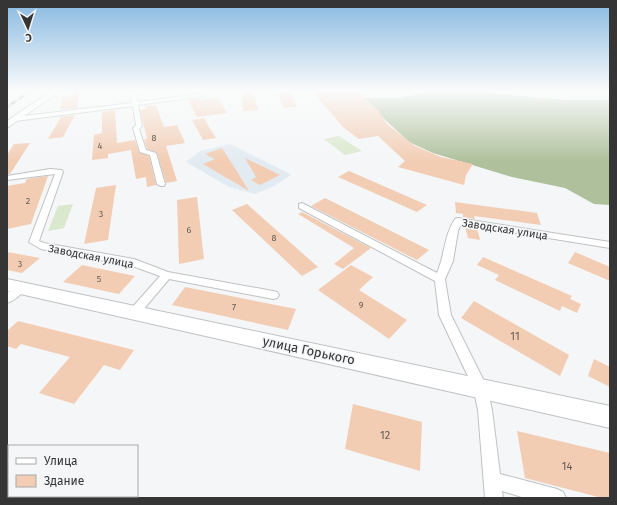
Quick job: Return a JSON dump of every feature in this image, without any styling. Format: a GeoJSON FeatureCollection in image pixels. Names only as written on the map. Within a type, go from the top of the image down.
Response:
{"type":"FeatureCollection","features":[{"type":"Feature","properties":{"kind":"main road"},"geometry":{"type":"LineString","coordinates":[[7,125],[21,115]]}},
{"type":"Feature","properties":{"kind":"main road","name":"улица Горького"},"geometry":{"type":"LineString","coordinates":[[11,291],[134,313],[480,387],[610,417]]}},
{"type":"Feature","properties":{"kind":"street"},"geometry":{"type":"LineString","coordinates":[[15,119],[51,115]]}},
{"type":"Feature","properties":{"kind":"street"},"geometry":{"type":"LineString","coordinates":[[137,115],[139,126],[136,128],[143,152],[153,153],[161,184]]}},
{"type":"Feature","properties":{"kind":"street","name":"Заводская улица"},"geometry":{"type":"LineString","coordinates":[[7,178],[50,171],[59,172],[36,234],[34,242],[37,244],[134,263],[167,276],[273,295]]}},
{"type":"Feature","properties":{"kind":"street"},"geometry":{"type":"LineString","coordinates":[[302,206],[440,279],[445,315],[480,387],[494,498]]}},
{"type":"Feature","properties":{"kind":"street","name":"Заводская улица"},"geometry":{"type":"LineString","coordinates":[[440,279],[448,260],[452,231],[458,221],[610,245]]}},
{"type":"Feature","properties":{"kind":"street"},"geometry":{"type":"LineString","coordinates":[[134,313],[167,276]]}},
{"type":"Feature","properties":{"kind":"street"},"geometry":{"type":"LineString","coordinates":[[492,480],[556,498]]}},
{"type":"Feature","properties":{"kind":"shaded area"},"geometry":{"type":"Polygon","coordinates":[[[230,144],[291,175],[274,186],[255,194],[229,187],[186,162],[200,151],[230,144]]]}},
{"type":"Feature","properties":{"kind":"green space"},"geometry":{"type":"Polygon","coordinates":[[[380,115],[610,115],[610,205],[594,204],[565,188],[512,177],[433,153],[409,142],[380,115]]]}},
{"type":"Feature","properties":{"kind":"green space"},"geometry":{"type":"Polygon","coordinates":[[[339,136],[362,151],[345,155],[324,139],[339,136]]]}},
{"type":"Feature","properties":{"kind":"green space"},"geometry":{"type":"Polygon","coordinates":[[[73,204],[64,228],[48,231],[58,206],[73,204]]]}},
{"type":"Feature","properties":{"kind":"building"},"geometry":{"type":"Polygon","coordinates":[[[75,115],[63,137],[48,139],[61,117],[75,115]]]}},
{"type":"Feature","properties":{"kind":"building"},"geometry":{"type":"Polygon","coordinates":[[[102,115],[115,115],[117,143],[135,140],[139,152],[149,156],[156,185],[147,187],[146,177],[136,179],[131,150],[108,154],[108,158],[92,160],[94,135],[102,133],[102,115]]]}},
{"type":"Feature","properties":{"kind":"building"},"geometry":{"type":"Polygon","coordinates":[[[141,115],[159,115],[164,127],[177,125],[185,143],[166,146],[177,181],[166,183],[157,153],[147,149],[144,139],[147,139],[141,115]]]}},
{"type":"Feature","properties":{"kind":"building"},"geometry":{"type":"Polygon","coordinates":[[[196,115],[215,115],[197,117],[196,115]]]}},
{"type":"Feature","properties":{"kind":"building"},"geometry":{"type":"Polygon","coordinates":[[[332,115],[381,115],[387,124],[415,146],[441,157],[473,164],[466,175],[464,185],[398,167],[405,161],[378,136],[359,139],[344,128],[332,115]]]}},
{"type":"Feature","properties":{"kind":"building"},"geometry":{"type":"Polygon","coordinates":[[[204,118],[216,138],[203,140],[192,120],[204,118]]]}},
{"type":"Feature","properties":{"kind":"building"},"geometry":{"type":"Polygon","coordinates":[[[30,143],[10,174],[7,174],[7,155],[14,144],[30,143]]]}},
{"type":"Feature","properties":{"kind":"building"},"geometry":{"type":"Polygon","coordinates":[[[222,148],[249,191],[203,164],[215,159],[205,154],[222,148]]]}},
{"type":"Feature","properties":{"kind":"building"},"geometry":{"type":"Polygon","coordinates":[[[245,158],[280,175],[260,185],[251,180],[256,177],[245,158]]]}},
{"type":"Feature","properties":{"kind":"building"},"geometry":{"type":"Polygon","coordinates":[[[349,171],[427,205],[417,212],[338,177],[349,171]]]}},
{"type":"Feature","properties":{"kind":"building"},"geometry":{"type":"Polygon","coordinates":[[[48,176],[31,224],[7,229],[7,186],[25,183],[27,179],[48,176]]]}},
{"type":"Feature","properties":{"kind":"building"},"geometry":{"type":"Polygon","coordinates":[[[116,185],[108,240],[84,244],[96,188],[116,185]]]}},
{"type":"Feature","properties":{"kind":"building"},"geometry":{"type":"Polygon","coordinates":[[[197,197],[204,259],[179,264],[177,200],[197,197]]]}},
{"type":"Feature","properties":{"kind":"building"},"geometry":{"type":"Polygon","coordinates":[[[325,198],[429,250],[417,260],[311,206],[325,198]]]}},
{"type":"Feature","properties":{"kind":"building"},"geometry":{"type":"Polygon","coordinates":[[[455,202],[537,213],[541,225],[474,216],[475,219],[463,217],[463,214],[456,213],[455,202]]]}},
{"type":"Feature","properties":{"kind":"building"},"geometry":{"type":"Polygon","coordinates":[[[247,204],[318,267],[302,276],[232,210],[247,204]]]}},
{"type":"Feature","properties":{"kind":"building"},"geometry":{"type":"Polygon","coordinates":[[[302,212],[371,248],[343,269],[334,264],[354,248],[298,214],[302,212]]]}},
{"type":"Feature","properties":{"kind":"building"},"geometry":{"type":"Polygon","coordinates":[[[465,226],[477,228],[480,240],[468,238],[465,226]]]}},
{"type":"Feature","properties":{"kind":"building"},"geometry":{"type":"Polygon","coordinates":[[[7,252],[40,258],[22,273],[7,270],[7,252]]]}},
{"type":"Feature","properties":{"kind":"building"},"geometry":{"type":"Polygon","coordinates":[[[575,252],[610,267],[610,281],[568,263],[575,252]]]}},
{"type":"Feature","properties":{"kind":"building"},"geometry":{"type":"Polygon","coordinates":[[[483,257],[572,296],[570,299],[581,304],[577,313],[562,306],[560,311],[495,280],[499,275],[477,265],[483,257]]]}},
{"type":"Feature","properties":{"kind":"building"},"geometry":{"type":"Polygon","coordinates":[[[82,265],[135,276],[119,294],[63,282],[82,265]]]}},
{"type":"Feature","properties":{"kind":"building"},"geometry":{"type":"Polygon","coordinates":[[[351,265],[373,277],[359,290],[407,320],[389,339],[318,290],[351,265]]]}},
{"type":"Feature","properties":{"kind":"building"},"geometry":{"type":"Polygon","coordinates":[[[185,287],[296,309],[288,330],[172,305],[185,287]]]}},
{"type":"Feature","properties":{"kind":"building"},"geometry":{"type":"Polygon","coordinates":[[[474,301],[569,355],[560,376],[461,318],[474,301]]]}},
{"type":"Feature","properties":{"kind":"building"},"geometry":{"type":"Polygon","coordinates":[[[18,321],[134,350],[120,370],[104,365],[74,404],[39,393],[70,357],[21,344],[16,349],[7,346],[7,331],[18,321]]]}},
{"type":"Feature","properties":{"kind":"building"},"geometry":{"type":"Polygon","coordinates":[[[594,359],[610,367],[610,387],[588,376],[594,359]]]}},
{"type":"Feature","properties":{"kind":"building"},"geometry":{"type":"Polygon","coordinates":[[[353,404],[422,422],[420,471],[345,449],[353,404]]]}},
{"type":"Feature","properties":{"kind":"building"},"geometry":{"type":"Polygon","coordinates":[[[517,431],[610,453],[610,498],[602,498],[525,478],[517,431]]]}}]}
